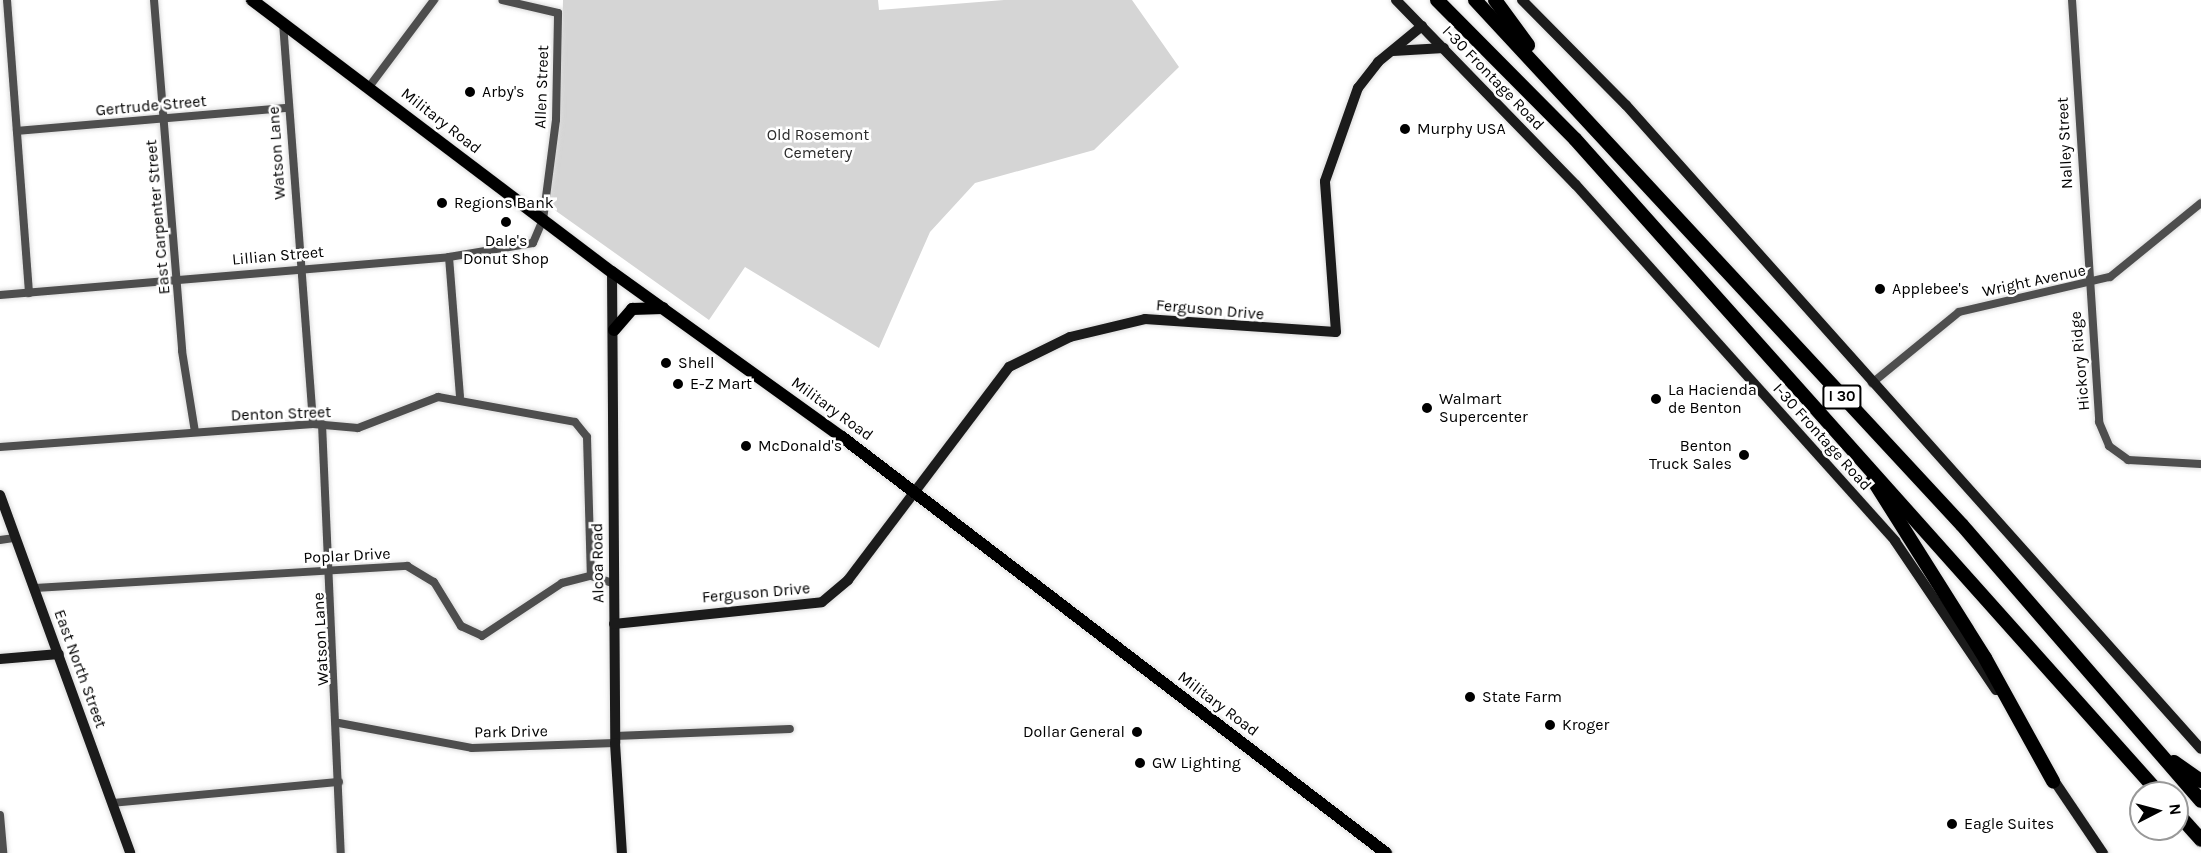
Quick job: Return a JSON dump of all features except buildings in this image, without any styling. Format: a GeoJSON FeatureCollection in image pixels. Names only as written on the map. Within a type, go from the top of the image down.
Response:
{"type":"FeatureCollection","features":[{"type":"Feature","properties":{"kind":"highway","name":"I 30"},"geometry":{"type":"LineString","coordinates":[[1437,0],[1575,139],[2148,781]]}},
{"type":"Feature","properties":{"kind":"highway","name":"I 30"},"geometry":{"type":"LineString","coordinates":[[1475,0],[1541,67],[1962,525],[2201,801]]}},
{"type":"Feature","properties":{"kind":"highway"},"geometry":{"type":"LineString","coordinates":[[1495,0],[1541,67]]}},
{"type":"Feature","properties":{"kind":"highway"},"geometry":{"type":"LineString","coordinates":[[1851,446],[1985,658],[2053,781]]}},
{"type":"Feature","properties":{"kind":"highway"},"geometry":{"type":"LineString","coordinates":[[2160,752],[2201,782]]}},
{"type":"Feature","properties":{"kind":"highway"},"geometry":{"type":"LineString","coordinates":[[2189,826],[2201,840]]}},
{"type":"Feature","properties":{"kind":"main road","name":"Military Road"},"geometry":{"type":"LineString","coordinates":[[252,0],[612,273],[914,491],[1386,853]]}},
{"type":"Feature","properties":{"kind":"main road","name":"I-30 Frontage Road"},"geometry":{"type":"LineString","coordinates":[[1396,0],[1576,185],[1895,541],[1938,599],[2053,781],[2103,853]]}},
{"type":"Feature","properties":{"kind":"main road"},"geometry":{"type":"LineString","coordinates":[[1522,0],[1626,105],[2201,749]]}},
{"type":"Feature","properties":{"kind":"main road","name":"Ferguson Drive"},"geometry":{"type":"LineString","coordinates":[[614,624],[822,602],[848,580],[1009,367],[1070,338],[1145,319],[1336,332],[1324,182],[1358,88],[1390,52],[1422,26]]}},
{"type":"Feature","properties":{"kind":"main road"},"geometry":{"type":"LineString","coordinates":[[1390,52],[1444,48]]}},
{"type":"Feature","properties":{"kind":"main road","name":"Alcoa Road"},"geometry":{"type":"LineString","coordinates":[[612,273],[615,739],[622,853]]}},
{"type":"Feature","properties":{"kind":"main road"},"geometry":{"type":"LineString","coordinates":[[614,330],[632,309],[663,308]]}},
{"type":"Feature","properties":{"kind":"main road","name":"East North Street"},"geometry":{"type":"LineString","coordinates":[[0,495],[129,853]]}},
{"type":"Feature","properties":{"kind":"main road"},"geometry":{"type":"LineString","coordinates":[[0,659],[59,654]]}},
{"type":"Feature","properties":{"kind":"street"},"geometry":{"type":"LineString","coordinates":[[7,0],[29,293]]}},
{"type":"Feature","properties":{"kind":"street","name":"East Carpenter Street"},"geometry":{"type":"LineString","coordinates":[[154,0],[177,280],[195,432]]}},
{"type":"Feature","properties":{"kind":"street"},"geometry":{"type":"LineString","coordinates":[[369,87],[434,0]]}},
{"type":"Feature","properties":{"kind":"street","name":"Allen Street"},"geometry":{"type":"LineString","coordinates":[[502,0],[558,13],[555,120],[543,220]]}},
{"type":"Feature","properties":{"kind":"street","name":"Nalley Street"},"geometry":{"type":"LineString","coordinates":[[2072,0],[2088,284]]}},
{"type":"Feature","properties":{"kind":"street","name":"Watson Lane"},"geometry":{"type":"LineString","coordinates":[[283,23],[297,267],[317,424],[331,570],[339,723],[341,853]]}},
{"type":"Feature","properties":{"kind":"street","name":"Gertrude Street"},"geometry":{"type":"LineString","coordinates":[[17,131],[287,108]]}},
{"type":"Feature","properties":{"kind":"street","name":"Wright Avenue"},"geometry":{"type":"LineString","coordinates":[[1872,383],[1959,312],[2088,284],[2131,264],[2201,203]]}},
{"type":"Feature","properties":{"kind":"street","name":"Lillian Street"},"geometry":{"type":"LineString","coordinates":[[0,295],[297,267],[517,250],[533,243],[543,220]]}},
{"type":"Feature","properties":{"kind":"street"},"geometry":{"type":"LineString","coordinates":[[449,257],[460,397]]}},
{"type":"Feature","properties":{"kind":"street","name":"Hickory Ridge"},"geometry":{"type":"LineString","coordinates":[[2088,284],[2099,422],[2109,446],[2128,460],[2201,464]]}},
{"type":"Feature","properties":{"kind":"street","name":"Denton Street"},"geometry":{"type":"LineString","coordinates":[[0,447],[317,424],[358,428],[382,422],[405,406],[460,397],[575,422],[587,437],[591,576]]}},
{"type":"Feature","properties":{"kind":"street"},"geometry":{"type":"LineString","coordinates":[[0,540],[15,538]]}},
{"type":"Feature","properties":{"kind":"street","name":"Poplar Drive"},"geometry":{"type":"LineString","coordinates":[[34,588],[407,566],[434,582],[461,626],[482,636],[562,583],[591,576]]}},
{"type":"Feature","properties":{"kind":"street"},"geometry":{"type":"LineString","coordinates":[[591,576],[613,583]]}},
{"type":"Feature","properties":{"kind":"street","name":"Park Drive"},"geometry":{"type":"LineString","coordinates":[[339,723],[472,748],[790,729]]}},
{"type":"Feature","properties":{"kind":"street"},"geometry":{"type":"LineString","coordinates":[[112,803],[339,782]]}},
{"type":"Feature","properties":{"kind":"street"},"geometry":{"type":"LineString","coordinates":[[0,815],[3,853]]}},
{"type":"Feature","properties":{"kind":"green space","name":"Old Rosemont Cemetery"},"geometry":{"type":"Polygon","coordinates":[[[563,0],[878,0],[879,10],[1004,0],[1132,0],[1179,67],[1094,150],[975,183],[930,232],[879,348],[745,267],[709,320],[549,206],[560,108],[563,0]]]}},
{"type":"Feature","properties":{"kind":"place","name":"Arby's"},"geometry":{"type":"Point","coordinates":[470,92]}},
{"type":"Feature","properties":{"kind":"place","name":"Murphy USA"},"geometry":{"type":"Point","coordinates":[1405,129]}},
{"type":"Feature","properties":{"kind":"place","name":"Regions Bank"},"geometry":{"type":"Point","coordinates":[442,203]}},
{"type":"Feature","properties":{"kind":"place","name":"Dale's Donut Shop"},"geometry":{"type":"Point","coordinates":[506,222]}},
{"type":"Feature","properties":{"kind":"place","name":"Applebee's"},"geometry":{"type":"Point","coordinates":[1880,289]}},
{"type":"Feature","properties":{"kind":"place","name":"Shell"},"geometry":{"type":"Point","coordinates":[666,363]}},
{"type":"Feature","properties":{"kind":"place","name":"E-Z Mart"},"geometry":{"type":"Point","coordinates":[678,384]}},
{"type":"Feature","properties":{"kind":"place","name":"La Hacienda de Benton"},"geometry":{"type":"Point","coordinates":[1656,399]}},
{"type":"Feature","properties":{"kind":"place","name":"Walmart Supercenter"},"geometry":{"type":"Point","coordinates":[1427,408]}},
{"type":"Feature","properties":{"kind":"place","name":"McDonald's"},"geometry":{"type":"Point","coordinates":[746,446]}},
{"type":"Feature","properties":{"kind":"place","name":"Benton Truck Sales"},"geometry":{"type":"Point","coordinates":[1744,455]}},
{"type":"Feature","properties":{"kind":"place","name":"State Farm"},"geometry":{"type":"Point","coordinates":[1470,697]}},
{"type":"Feature","properties":{"kind":"place","name":"Kroger"},"geometry":{"type":"Point","coordinates":[1550,725]}},
{"type":"Feature","properties":{"kind":"place","name":"Dollar General"},"geometry":{"type":"Point","coordinates":[1137,732]}},
{"type":"Feature","properties":{"kind":"place","name":"GW Lighting"},"geometry":{"type":"Point","coordinates":[1140,763]}},
{"type":"Feature","properties":{"kind":"place","name":"Eagle Suites"},"geometry":{"type":"Point","coordinates":[1952,824]}}]}
